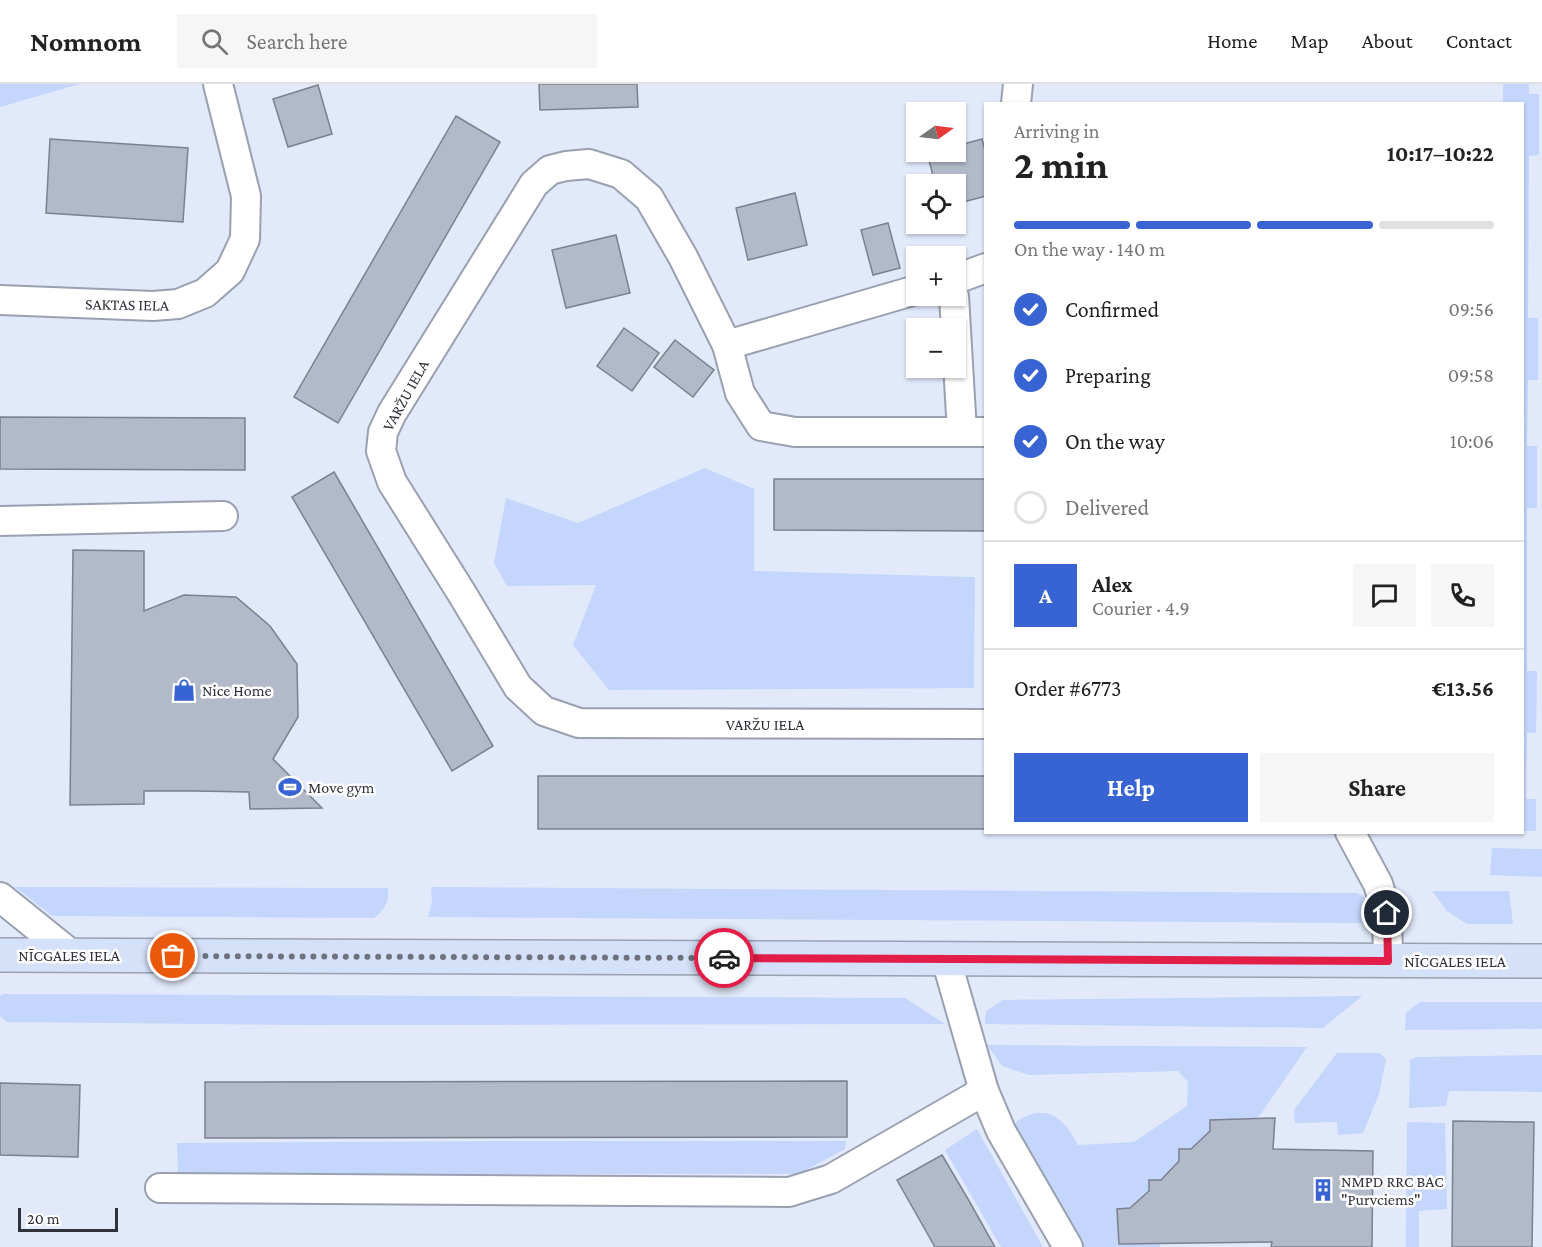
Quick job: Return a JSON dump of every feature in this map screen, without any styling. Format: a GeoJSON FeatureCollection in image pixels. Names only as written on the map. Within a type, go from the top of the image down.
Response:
{"type":"FeatureCollection","features":[{"type":"Feature","properties":{"kind":"street","name":"SAKTAS IELA"},"geometry":{"type":"LineString","coordinates":[[0,300],[153,306],[178,304],[205,293],[230,271],[245,239],[246,196],[218,84]]}},
{"type":"Feature","properties":{"kind":"street"},"geometry":{"type":"LineString","coordinates":[[1016,102],[1018,84]]}},
{"type":"Feature","properties":{"kind":"street","name":"VARŽU IELA"},"geometry":{"type":"LineString","coordinates":[[974,432],[795,432],[761,426],[740,393],[727,345],[683,257],[649,198],[621,174],[589,164],[550,170],[534,184],[392,412],[383,432],[381,451],[392,482],[518,687],[544,711],[579,723],[984,724]]}},
{"type":"Feature","properties":{"kind":"street"},"geometry":{"type":"LineString","coordinates":[[966,275],[984,269]]}},
{"type":"Feature","properties":{"kind":"street"},"geometry":{"type":"LineString","coordinates":[[727,345],[906,293]]}},
{"type":"Feature","properties":{"kind":"street"},"geometry":{"type":"LineString","coordinates":[[955,306],[974,432]]}},
{"type":"Feature","properties":{"kind":"street"},"geometry":{"type":"LineString","coordinates":[[0,521],[223,516]]}},
{"type":"Feature","properties":{"kind":"street"},"geometry":{"type":"LineString","coordinates":[[1351,834],[1378,884],[1387,913],[1388,961]]}},
{"type":"Feature","properties":{"kind":"street"},"geometry":{"type":"LineString","coordinates":[[0,897],[72,955]]}},
{"type":"Feature","properties":{"kind":"street","name":"NĪCGALES IELA"},"geometry":{"type":"LineString","coordinates":[[0,955],[1542,961]]}},
{"type":"Feature","properties":{"kind":"street"},"geometry":{"type":"LineString","coordinates":[[946,959],[984,1090],[1001,1131],[1068,1247]]}},
{"type":"Feature","properties":{"kind":"street"},"geometry":{"type":"LineString","coordinates":[[160,1188],[789,1192],[831,1179],[984,1090]]}},
{"type":"Feature","properties":{"kind":"shaded area"},"geometry":{"type":"Polygon","coordinates":[[[0,84],[80,84],[0,107],[0,84]]]}},
{"type":"Feature","properties":{"kind":"shaded area"},"geometry":{"type":"Polygon","coordinates":[[[1503,84],[1529,84],[1529,94],[1539,94],[1539,155],[1529,156],[1528,318],[1538,318],[1538,380],[1528,380],[1527,446],[1537,446],[1537,508],[1527,508],[1527,671],[1537,671],[1536,733],[1527,733],[1526,799],[1536,799],[1536,831],[1524,831],[1524,102],[1503,102],[1503,84]]]}},
{"type":"Feature","properties":{"kind":"shaded area"},"geometry":{"type":"Polygon","coordinates":[[[705,468],[754,489],[754,571],[975,577],[974,688],[609,690],[573,645],[596,585],[507,586],[494,563],[506,498],[578,523],[705,468]]]}},
{"type":"Feature","properties":{"kind":"shaded area"},"geometry":{"type":"Polygon","coordinates":[[[1492,848],[1542,849],[1542,877],[1490,875],[1492,848]]]}},
{"type":"Feature","properties":{"kind":"shaded area"},"geometry":{"type":"Polygon","coordinates":[[[15,887],[388,888],[388,898],[386,905],[374,918],[52,916],[15,887]]]}},
{"type":"Feature","properties":{"kind":"shaded area"},"geometry":{"type":"Polygon","coordinates":[[[431,887],[1357,893],[1369,901],[1372,914],[1366,923],[428,917],[432,902],[431,887]]]}},
{"type":"Feature","properties":{"kind":"shaded area"},"geometry":{"type":"Polygon","coordinates":[[[1432,891],[1509,891],[1513,924],[1467,924],[1447,911],[1432,891]]]}},
{"type":"Feature","properties":{"kind":"shaded area"},"geometry":{"type":"Polygon","coordinates":[[[3,994],[905,998],[945,1024],[302,1025],[7,1022],[0,1016],[0,996],[3,994]]]}},
{"type":"Feature","properties":{"kind":"shaded area"},"geometry":{"type":"Polygon","coordinates":[[[1362,996],[1323,1028],[985,1024],[986,1011],[1003,1000],[1362,996]]]}},
{"type":"Feature","properties":{"kind":"shaded area"},"geometry":{"type":"Polygon","coordinates":[[[1420,1002],[1542,1002],[1542,1029],[1405,1030],[1406,1013],[1420,1002]]]}},
{"type":"Feature","properties":{"kind":"shaded area"},"geometry":{"type":"Polygon","coordinates":[[[987,1045],[1307,1047],[1258,1118],[1210,1120],[1210,1131],[1161,1180],[1150,1181],[1149,1191],[1130,1208],[1117,1209],[1119,1244],[1160,1244],[1160,1247],[1078,1247],[1016,1135],[1016,1122],[1036,1113],[1045,1113],[1060,1120],[1078,1145],[1134,1142],[1187,1106],[1188,1082],[1178,1071],[1029,1075],[1002,1066],[987,1045]]]}},
{"type":"Feature","properties":{"kind":"shaded area"},"geometry":{"type":"Polygon","coordinates":[[[1337,1053],[1379,1053],[1386,1059],[1379,1094],[1363,1133],[1338,1135],[1337,1122],[1295,1123],[1294,1110],[1337,1053]]]}},
{"type":"Feature","properties":{"kind":"shaded area"},"geometry":{"type":"Polygon","coordinates":[[[1542,1055],[1542,1092],[1449,1091],[1446,1106],[1409,1108],[1410,1060],[1417,1057],[1542,1055]]]}},
{"type":"Feature","properties":{"kind":"shaded area"},"geometry":{"type":"Polygon","coordinates":[[[1407,1122],[1445,1123],[1447,1209],[1419,1211],[1419,1247],[1406,1247],[1407,1122]]]}},
{"type":"Feature","properties":{"kind":"shaded area"},"geometry":{"type":"Polygon","coordinates":[[[977,1129],[1043,1247],[1001,1247],[945,1150],[977,1129]]]}},
{"type":"Feature","properties":{"kind":"shaded area"},"geometry":{"type":"Polygon","coordinates":[[[846,1141],[845,1149],[799,1174],[178,1174],[177,1143],[846,1141]]]}},
{"type":"Feature","properties":{"kind":"building"},"geometry":{"type":"Polygon","coordinates":[[[539,84],[637,84],[638,107],[540,110],[539,84]]]}},
{"type":"Feature","properties":{"kind":"building"},"geometry":{"type":"Polygon","coordinates":[[[318,85],[332,134],[288,147],[273,99],[318,85]]]}},
{"type":"Feature","properties":{"kind":"building"},"geometry":{"type":"Polygon","coordinates":[[[456,116],[500,142],[338,423],[294,397],[456,116]]]}},
{"type":"Feature","properties":{"kind":"building"},"geometry":{"type":"Polygon","coordinates":[[[50,139],[188,148],[183,222],[46,213],[50,139]]]}},
{"type":"Feature","properties":{"kind":"building"},"geometry":{"type":"Polygon","coordinates":[[[982,139],[984,197],[966,201],[966,174],[932,174],[930,162],[966,162],[966,143],[982,139]]]}},
{"type":"Feature","properties":{"kind":"building"},"geometry":{"type":"Polygon","coordinates":[[[795,193],[807,245],[748,260],[736,208],[795,193]]]}},
{"type":"Feature","properties":{"kind":"building"},"geometry":{"type":"Polygon","coordinates":[[[888,223],[900,268],[873,275],[861,230],[888,223]]]}},
{"type":"Feature","properties":{"kind":"building"},"geometry":{"type":"Polygon","coordinates":[[[616,235],[630,293],[566,308],[552,250],[616,235]]]}},
{"type":"Feature","properties":{"kind":"building"},"geometry":{"type":"Polygon","coordinates":[[[624,328],[659,353],[632,391],[597,366],[624,328]]]}},
{"type":"Feature","properties":{"kind":"building"},"geometry":{"type":"Polygon","coordinates":[[[675,340],[714,370],[693,397],[654,367],[675,340]]]}},
{"type":"Feature","properties":{"kind":"building"},"geometry":{"type":"Polygon","coordinates":[[[0,417],[245,418],[245,470],[0,469],[0,417]]]}},
{"type":"Feature","properties":{"kind":"building"},"geometry":{"type":"Polygon","coordinates":[[[334,472],[493,746],[452,771],[292,497],[334,472]]]}},
{"type":"Feature","properties":{"kind":"building"},"geometry":{"type":"Polygon","coordinates":[[[774,479],[984,479],[984,531],[774,530],[774,479]]]}},
{"type":"Feature","properties":{"kind":"building","name":"Nice Home"},"geometry":{"type":"Polygon","coordinates":[[[73,550],[144,551],[144,611],[184,595],[236,597],[270,626],[297,664],[298,717],[273,759],[322,808],[250,809],[249,792],[196,791],[144,791],[144,804],[70,805],[73,550]]]}},
{"type":"Feature","properties":{"kind":"building"},"geometry":{"type":"Polygon","coordinates":[[[538,776],[984,776],[984,829],[538,829],[538,776]]]}},
{"type":"Feature","properties":{"kind":"building"},"geometry":{"type":"Polygon","coordinates":[[[847,1081],[847,1137],[205,1138],[205,1082],[847,1081]]]}},
{"type":"Feature","properties":{"kind":"building"},"geometry":{"type":"Polygon","coordinates":[[[0,1083],[80,1085],[78,1157],[0,1155],[0,1083]]]}},
{"type":"Feature","properties":{"kind":"building"},"geometry":{"type":"Polygon","coordinates":[[[1275,1118],[1273,1149],[1373,1151],[1372,1247],[1271,1247],[1272,1242],[1119,1244],[1117,1209],[1130,1208],[1149,1191],[1149,1180],[1161,1180],[1179,1161],[1179,1149],[1191,1149],[1210,1131],[1210,1120],[1275,1118]]]}},
{"type":"Feature","properties":{"kind":"building"},"geometry":{"type":"Polygon","coordinates":[[[1453,1121],[1534,1122],[1532,1247],[1452,1247],[1453,1121]]]}},
{"type":"Feature","properties":{"kind":"building"},"geometry":{"type":"Polygon","coordinates":[[[942,1155],[995,1247],[935,1247],[897,1180],[942,1155]]]}},
{"type":"Feature","properties":{"kind":"way so far"},"geometry":{"type":"LineString","coordinates":[[173,956],[724,958]]}},
{"type":"Feature","properties":{"kind":"place","name":"Nice Home"},"geometry":{"type":"Point","coordinates":[184,690]}},
{"type":"Feature","properties":{"kind":"place","name":"Move gym"},"geometry":{"type":"Point","coordinates":[290,787]}},
{"type":"Feature","properties":{"kind":"place","name":"NMPD RRC BAC \"Purvciems\""},"geometry":{"type":"Point","coordinates":[1323,1190]}},
{"type":"Feature","properties":{"kind":"route"},"geometry":{"type":"LineString","coordinates":[[724,958],[1388,961],[1387,913]]}}]}
